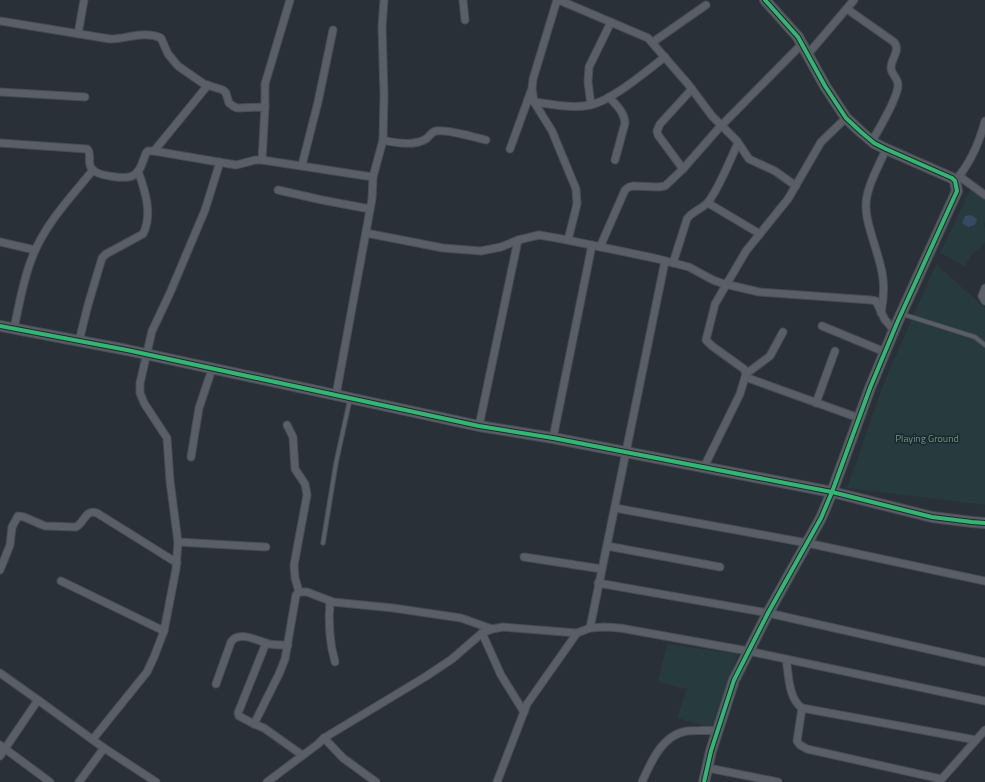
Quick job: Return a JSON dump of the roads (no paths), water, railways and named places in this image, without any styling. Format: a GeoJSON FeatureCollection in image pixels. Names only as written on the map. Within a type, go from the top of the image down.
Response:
{"type":"FeatureCollection","features":[{"type":"Feature","properties":{"kind":"street"},"geometry":{"type":"LineString","coordinates":[[78,34],[84,0]]}},
{"type":"Feature","properties":{"kind":"street"},"geometry":{"type":"LineString","coordinates":[[262,160],[265,84],[290,0]]}},
{"type":"Feature","properties":{"kind":"street"},"geometry":{"type":"LineString","coordinates":[[336,395],[366,233],[373,177],[383,140],[384,95],[382,27],[384,0]]}},
{"type":"Feature","properties":{"kind":"street"},"geometry":{"type":"LineString","coordinates":[[464,0],[465,20]]}},
{"type":"Feature","properties":{"kind":"street"},"geometry":{"type":"LineString","coordinates":[[510,149],[532,89],[533,79],[558,0],[642,35],[653,42],[712,116],[738,143],[749,159],[775,172],[796,186]]}},
{"type":"Feature","properties":{"kind":"street"},"geometry":{"type":"LineString","coordinates":[[765,0],[798,37],[825,86],[846,118],[872,141],[886,149],[957,179],[985,195]]}},
{"type":"Feature","properties":{"kind":"street"},"geometry":{"type":"LineString","coordinates":[[808,54],[854,0]]}},
{"type":"Feature","properties":{"kind":"street"},"geometry":{"type":"LineString","coordinates":[[653,42],[706,5]]}},
{"type":"Feature","properties":{"kind":"street"},"geometry":{"type":"LineString","coordinates":[[847,9],[894,42],[897,46],[891,67],[898,86],[887,114],[872,141]]}},
{"type":"Feature","properties":{"kind":"street"},"geometry":{"type":"LineString","coordinates":[[0,21],[110,39],[118,39],[139,34],[157,36],[161,38],[168,54],[178,66],[208,85],[223,90],[233,106],[237,108],[265,107]]}},
{"type":"Feature","properties":{"kind":"street"},"geometry":{"type":"LineString","coordinates":[[591,105],[588,82],[589,67],[611,22]]}},
{"type":"Feature","properties":{"kind":"street"},"geometry":{"type":"LineString","coordinates":[[302,165],[318,102],[333,30]]}},
{"type":"Feature","properties":{"kind":"street"},"geometry":{"type":"LineString","coordinates":[[600,246],[625,190],[629,187],[658,188],[665,186],[683,169],[722,125],[802,44]]}},
{"type":"Feature","properties":{"kind":"street"},"geometry":{"type":"LineString","coordinates":[[534,102],[579,106],[591,105],[609,97],[665,56]]}},
{"type":"Feature","properties":{"kind":"street"},"geometry":{"type":"LineString","coordinates":[[154,151],[208,85]]}},
{"type":"Feature","properties":{"kind":"street"},"geometry":{"type":"LineString","coordinates":[[532,89],[534,102],[552,131],[576,189],[578,204],[568,240]]}},
{"type":"Feature","properties":{"kind":"street"},"geometry":{"type":"LineString","coordinates":[[683,169],[658,135],[657,131],[660,124],[692,89]]}},
{"type":"Feature","properties":{"kind":"street"},"geometry":{"type":"LineString","coordinates":[[0,92],[85,97]]}},
{"type":"Feature","properties":{"kind":"street"},"geometry":{"type":"LineString","coordinates":[[609,97],[620,109],[625,122],[615,160]]}},
{"type":"Feature","properties":{"kind":"street"},"geometry":{"type":"LineString","coordinates":[[746,376],[744,368],[712,346],[706,340],[715,304],[746,251],[788,200],[820,142],[846,118]]}},
{"type":"Feature","properties":{"kind":"street"},"geometry":{"type":"LineString","coordinates":[[704,782],[718,730],[734,680],[768,613],[821,518],[894,330],[957,191],[957,179],[970,162],[977,148],[985,121]]}},
{"type":"Feature","properties":{"kind":"street"},"geometry":{"type":"LineString","coordinates":[[383,140],[401,144],[410,143],[426,138],[432,132],[437,131],[445,131],[486,140]]}},
{"type":"Feature","properties":{"kind":"street"},"geometry":{"type":"LineString","coordinates":[[0,143],[87,149],[90,154],[90,168],[100,173],[122,178],[130,177],[138,171],[148,151],[236,164],[262,160],[373,177]]}},
{"type":"Feature","properties":{"kind":"street"},"geometry":{"type":"LineString","coordinates":[[590,628],[598,583],[669,262],[687,219],[690,215],[708,203],[738,143]]}},
{"type":"Feature","properties":{"kind":"street"},"geometry":{"type":"LineString","coordinates":[[881,314],[884,297],[884,277],[866,217],[865,206],[872,182],[886,149]]}},
{"type":"Feature","properties":{"kind":"street"},"geometry":{"type":"LineString","coordinates":[[93,739],[147,672],[164,631],[177,563],[178,542],[170,481],[167,438],[144,403],[140,392],[140,383],[152,331],[170,293],[205,210],[220,162]]}},
{"type":"Feature","properties":{"kind":"street"},"geometry":{"type":"LineString","coordinates":[[14,329],[35,250],[59,213],[93,170]]}},
{"type":"Feature","properties":{"kind":"street"},"geometry":{"type":"LineString","coordinates":[[79,341],[102,258],[106,254],[143,234],[146,230],[147,208],[144,186],[138,171]]}},
{"type":"Feature","properties":{"kind":"street"},"geometry":{"type":"LineString","coordinates":[[278,190],[370,209]]}},
{"type":"Feature","properties":{"kind":"street"},"geometry":{"type":"LineString","coordinates":[[708,203],[760,234]]}},
{"type":"Feature","properties":{"kind":"street"},"geometry":{"type":"LineString","coordinates":[[366,233],[443,248],[468,250],[491,250],[501,248],[518,240],[539,235],[568,240],[689,267],[713,280],[759,292],[876,301],[881,314],[894,330]]}},
{"type":"Feature","properties":{"kind":"street"},"geometry":{"type":"LineString","coordinates":[[479,426],[518,240]]}},
{"type":"Feature","properties":{"kind":"street"},"geometry":{"type":"LineString","coordinates":[[0,242],[35,250]]}},
{"type":"Feature","properties":{"kind":"street"},"geometry":{"type":"LineString","coordinates":[[553,438],[592,245]]}},
{"type":"Feature","properties":{"kind":"street"},"geometry":{"type":"LineString","coordinates":[[985,288],[982,296],[985,301]]}},
{"type":"Feature","properties":{"kind":"street"},"geometry":{"type":"LineString","coordinates":[[0,326],[212,368],[479,426],[704,466],[832,492],[932,517],[985,523]]}},
{"type":"Feature","properties":{"kind":"street"},"geometry":{"type":"LineString","coordinates":[[822,326],[885,352]]}},
{"type":"Feature","properties":{"kind":"street"},"geometry":{"type":"LineString","coordinates":[[704,466],[740,394],[746,376],[770,356],[783,332]]}},
{"type":"Feature","properties":{"kind":"street"},"geometry":{"type":"LineString","coordinates":[[816,402],[835,351]]}},
{"type":"Feature","properties":{"kind":"street"},"geometry":{"type":"LineString","coordinates":[[191,456],[199,408],[212,368]]}},
{"type":"Feature","properties":{"kind":"street"},"geometry":{"type":"LineString","coordinates":[[746,376],[859,418]]}},
{"type":"Feature","properties":{"kind":"street"},"geometry":{"type":"LineString","coordinates":[[287,424],[293,437],[296,469],[307,489],[294,565],[295,578],[299,592]]}},
{"type":"Feature","properties":{"kind":"street"},"geometry":{"type":"LineString","coordinates":[[615,508],[807,543],[985,581]]}},
{"type":"Feature","properties":{"kind":"street"},"geometry":{"type":"LineString","coordinates":[[1,567],[10,545],[12,527],[18,516],[45,526],[76,527],[79,526],[88,514],[94,512],[177,563]]}},
{"type":"Feature","properties":{"kind":"street"},"geometry":{"type":"LineString","coordinates":[[178,542],[266,547]]}},
{"type":"Feature","properties":{"kind":"street"},"geometry":{"type":"LineString","coordinates":[[607,546],[720,567]]}},
{"type":"Feature","properties":{"kind":"street"},"geometry":{"type":"LineString","coordinates":[[524,557],[602,569]]}},
{"type":"Feature","properties":{"kind":"street"},"geometry":{"type":"LineString","coordinates":[[61,581],[164,631]]}},
{"type":"Feature","properties":{"kind":"street"},"geometry":{"type":"LineString","coordinates":[[598,583],[768,613],[985,662]]}},
{"type":"Feature","properties":{"kind":"street"},"geometry":{"type":"LineString","coordinates":[[299,592],[307,592],[330,602],[393,608],[450,616],[469,620],[492,629]]}},
{"type":"Feature","properties":{"kind":"street"},"geometry":{"type":"LineString","coordinates":[[254,724],[280,674],[288,645],[296,595],[299,592]]}},
{"type":"Feature","properties":{"kind":"street"},"geometry":{"type":"LineString","coordinates":[[330,602],[328,631],[335,662]]}},
{"type":"Feature","properties":{"kind":"street"},"geometry":{"type":"LineString","coordinates":[[267,782],[324,738],[452,659],[482,633],[503,627],[577,633],[590,628],[620,628],[748,651],[985,701]]}},
{"type":"Feature","properties":{"kind":"street"},"geometry":{"type":"LineString","coordinates":[[482,633],[501,675],[524,712]]}},
{"type":"Feature","properties":{"kind":"street"},"geometry":{"type":"LineString","coordinates":[[497,782],[527,704],[577,633]]}},
{"type":"Feature","properties":{"kind":"street"},"geometry":{"type":"LineString","coordinates":[[216,684],[233,638],[242,636],[266,643],[288,645]]}},
{"type":"Feature","properties":{"kind":"street"},"geometry":{"type":"LineString","coordinates":[[266,643],[238,712],[239,716],[264,728],[302,755]]}},
{"type":"Feature","properties":{"kind":"street"},"geometry":{"type":"LineString","coordinates":[[786,659],[792,693],[796,704],[802,708],[976,740]]}},
{"type":"Feature","properties":{"kind":"street"},"geometry":{"type":"LineString","coordinates":[[0,674],[104,748],[156,782]]}},
{"type":"Feature","properties":{"kind":"street"},"geometry":{"type":"LineString","coordinates":[[0,756],[2,747],[38,700]]}},
{"type":"Feature","properties":{"kind":"street"},"geometry":{"type":"LineString","coordinates":[[802,708],[797,740],[800,745],[807,749],[940,780],[985,730]]}},
{"type":"Feature","properties":{"kind":"street"},"geometry":{"type":"LineString","coordinates":[[642,782],[661,748],[676,734],[718,730]]}},
{"type":"Feature","properties":{"kind":"street"},"geometry":{"type":"LineString","coordinates":[[324,738],[343,758],[376,782]]}},
{"type":"Feature","properties":{"kind":"street"},"geometry":{"type":"LineString","coordinates":[[2,747],[50,782]]}},
{"type":"Feature","properties":{"kind":"street"},"geometry":{"type":"LineString","coordinates":[[79,782],[104,748]]}},
{"type":"Feature","properties":{"kind":"street"},"geometry":{"type":"LineString","coordinates":[[708,768],[778,782]]}},
{"type":"Feature","properties":{"kind":"lane"},"geometry":{"type":"LineString","coordinates":[[901,314],[975,338],[985,345]]}},
{"type":"Feature","properties":{"kind":"lane"},"geometry":{"type":"LineString","coordinates":[[323,543],[336,463],[351,398]]}},
{"type":"Feature","properties":{"kind":"water"},"geometry":{"type":"Polygon","coordinates":[[[971,215],[977,219],[975,225],[968,227],[962,223],[965,216],[971,215]]]}},
{"type":"Feature","properties":{"kind":"park label","name":"Playing Ground"},"geometry":{"type":"Point","coordinates":[927,438]}}]}
